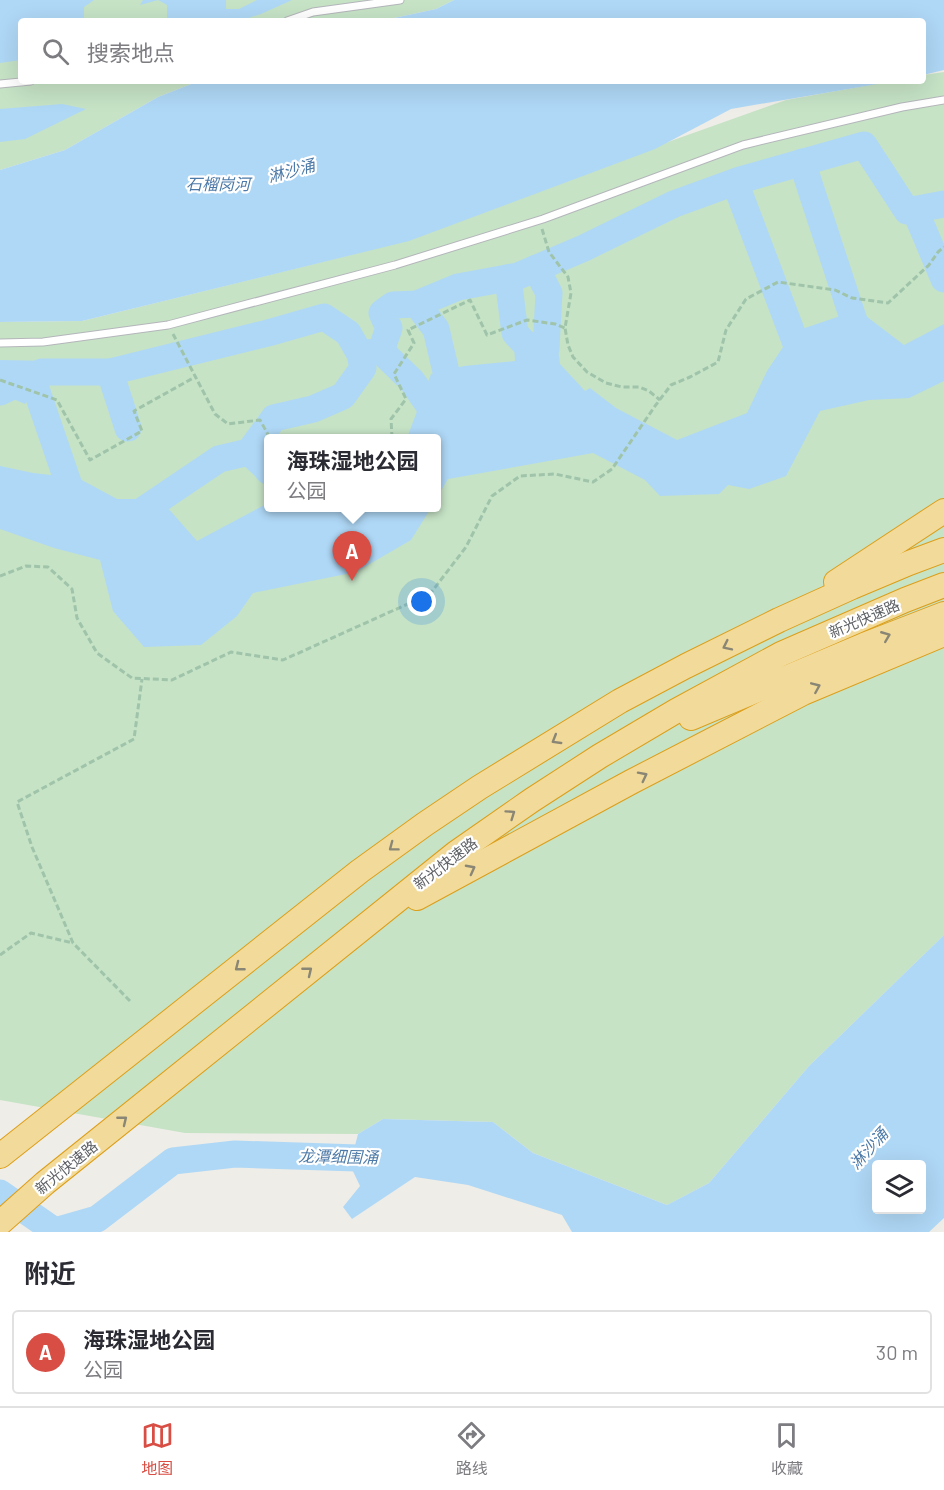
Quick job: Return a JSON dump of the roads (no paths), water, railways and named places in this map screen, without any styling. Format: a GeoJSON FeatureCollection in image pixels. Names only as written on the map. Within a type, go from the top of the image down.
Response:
{"type":"FeatureCollection","features":[{"type":"Feature","properties":{"kind":"highway"},"geometry":{"type":"LineString","coordinates":[[779,620],[944,511]]}},
{"type":"Feature","properties":{"kind":"highway"},"geometry":{"type":"LineString","coordinates":[[779,620],[944,525]]}},
{"type":"Feature","properties":{"kind":"highway"},"geometry":{"type":"LineString","coordinates":[[2,1154],[360,872],[424,824],[480,787],[620,701],[779,620],[852,587],[944,550]]}},
{"type":"Feature","properties":{"kind":"highway","name":"新光快速路"},"geometry":{"type":"LineString","coordinates":[[4,1220],[45,1183],[364,926],[456,853],[532,800],[600,756],[781,654],[944,585]]}},
{"type":"Feature","properties":{"kind":"highway"},"geometry":{"type":"LineString","coordinates":[[600,756],[873,641],[944,614]]}},
{"type":"Feature","properties":{"kind":"highway"},"geometry":{"type":"LineString","coordinates":[[364,926],[631,782],[803,693],[944,634]]}},
{"type":"Feature","properties":{"kind":"lane"},"geometry":{"type":"LineString","coordinates":[[296,18],[313,12],[400,0]]}},
{"type":"Feature","properties":{"kind":"lane"},"geometry":{"type":"LineString","coordinates":[[0,84],[18,82]]}},
{"type":"Feature","properties":{"kind":"lane"},"geometry":{"type":"LineString","coordinates":[[0,343],[44,342],[168,325],[395,265],[538,221],[743,145],[902,107],[944,100]]}},
{"type":"Feature","properties":{"kind":"water"},"geometry":{"type":"Polygon","coordinates":[[[0,0],[94,0],[84,7],[84,18],[18,18],[18,60],[0,63],[0,0]]]}},
{"type":"Feature","properties":{"kind":"water"},"geometry":{"type":"Polygon","coordinates":[[[143,0],[158,0],[140,5],[143,0]]]}},
{"type":"Feature","properties":{"kind":"water"},"geometry":{"type":"Polygon","coordinates":[[[158,0],[226,0],[226,9],[239,9],[257,0],[292,0],[248,18],[167,18],[167,5],[158,0]]]}},
{"type":"Feature","properties":{"kind":"water"},"geometry":{"type":"Polygon","coordinates":[[[454,0],[944,0],[944,70],[926,74],[926,18],[394,18],[436,9],[454,0]]]}},
{"type":"Feature","properties":{"kind":"water","name":"石榴岗河"},"geometry":{"type":"Polygon","coordinates":[[[191,84],[877,84],[731,109],[655,149],[409,241],[82,321],[0,322],[0,170],[65,150],[158,97],[191,84]]]}},
{"type":"Feature","properties":{"kind":"water"},"geometry":{"type":"Polygon","coordinates":[[[62,104],[86,109],[25,139],[0,142],[0,109],[62,104]]]}},
{"type":"Feature","properties":{"kind":"water"},"geometry":{"type":"Polygon","coordinates":[[[858,310],[904,345],[944,324],[944,381],[909,398],[869,400],[820,411],[786,476],[749,489],[728,485],[719,494],[660,496],[645,480],[593,453],[448,479],[441,491],[441,434],[408,434],[431,374],[464,366],[515,361],[514,341],[555,326],[560,364],[585,391],[590,388],[616,408],[677,440],[747,413],[767,371],[793,332],[858,310]]]}},
{"type":"Feature","properties":{"kind":"water"},"geometry":{"type":"Polygon","coordinates":[[[0,360],[54,361],[25,404],[6,396],[0,398],[0,360]]]}},
{"type":"Feature","properties":{"kind":"water"},"geometry":{"type":"Polygon","coordinates":[[[0,466],[33,473],[78,478],[117,499],[160,499],[197,541],[264,505],[264,512],[428,512],[411,540],[356,572],[253,593],[237,616],[201,645],[144,647],[113,611],[100,560],[54,548],[0,529],[0,466]]]}},
{"type":"Feature","properties":{"kind":"water","name":"淋沙涌"},"geometry":{"type":"Polygon","coordinates":[[[944,935],[944,1218],[929,1232],[572,1232],[562,1215],[468,1185],[415,1177],[352,1219],[343,1207],[360,1186],[350,1165],[358,1134],[383,1119],[493,1122],[533,1153],[667,1205],[709,1183],[809,1066],[944,935]]]}},
{"type":"Feature","properties":{"kind":"waterway"},"geometry":{"type":"LineString","coordinates":[[0,392],[42,372],[110,372],[324,317],[348,333],[360,354],[381,351],[389,328],[382,313],[393,305],[417,304],[458,287],[518,276],[584,248],[674,204],[740,180],[864,145],[907,211],[944,204]]}},
{"type":"Feature","properties":{"kind":"waterway"},"geometry":{"type":"LineString","coordinates":[[802,162],[855,324]]}},
{"type":"Feature","properties":{"kind":"waterway"},"geometry":{"type":"LineString","coordinates":[[735,182],[795,341]]}},
{"type":"Feature","properties":{"kind":"waterway"},"geometry":{"type":"LineString","coordinates":[[915,210],[944,279]]}},
{"type":"Feature","properties":{"kind":"waterway"},"geometry":{"type":"LineString","coordinates":[[536,268],[549,293],[546,348]]}},
{"type":"Feature","properties":{"kind":"waterway"},"geometry":{"type":"LineString","coordinates":[[508,278],[515,333],[543,363]]}},
{"type":"Feature","properties":{"kind":"waterway"},"geometry":{"type":"LineString","coordinates":[[417,304],[436,329],[451,393]]}},
{"type":"Feature","properties":{"kind":"waterway"},"geometry":{"type":"LineString","coordinates":[[381,351],[412,381],[435,414]]}},
{"type":"Feature","properties":{"kind":"waterway"},"geometry":{"type":"LineString","coordinates":[[139,513],[219,459],[249,452],[274,418],[313,409],[343,396],[363,368],[360,354]]}},
{"type":"Feature","properties":{"kind":"waterway"},"geometry":{"type":"LineString","coordinates":[[110,372],[128,428]]}},
{"type":"Feature","properties":{"kind":"waterway"},"geometry":{"type":"LineString","coordinates":[[32,377],[72,494]]}},
{"type":"Feature","properties":{"kind":"waterway"},"geometry":{"type":"LineString","coordinates":[[249,452],[264,466]]}},
{"type":"Feature","properties":{"kind":"waterway","name":"龙潭细围涌"},"geometry":{"type":"LineString","coordinates":[[0,1193],[55,1231],[97,1219],[173,1161],[235,1154],[388,1159]]}},
{"type":"Feature","properties":{"kind":"place","name":"海珠湿地公园"},"geometry":{"type":"Point","coordinates":[352,581]}}]}
